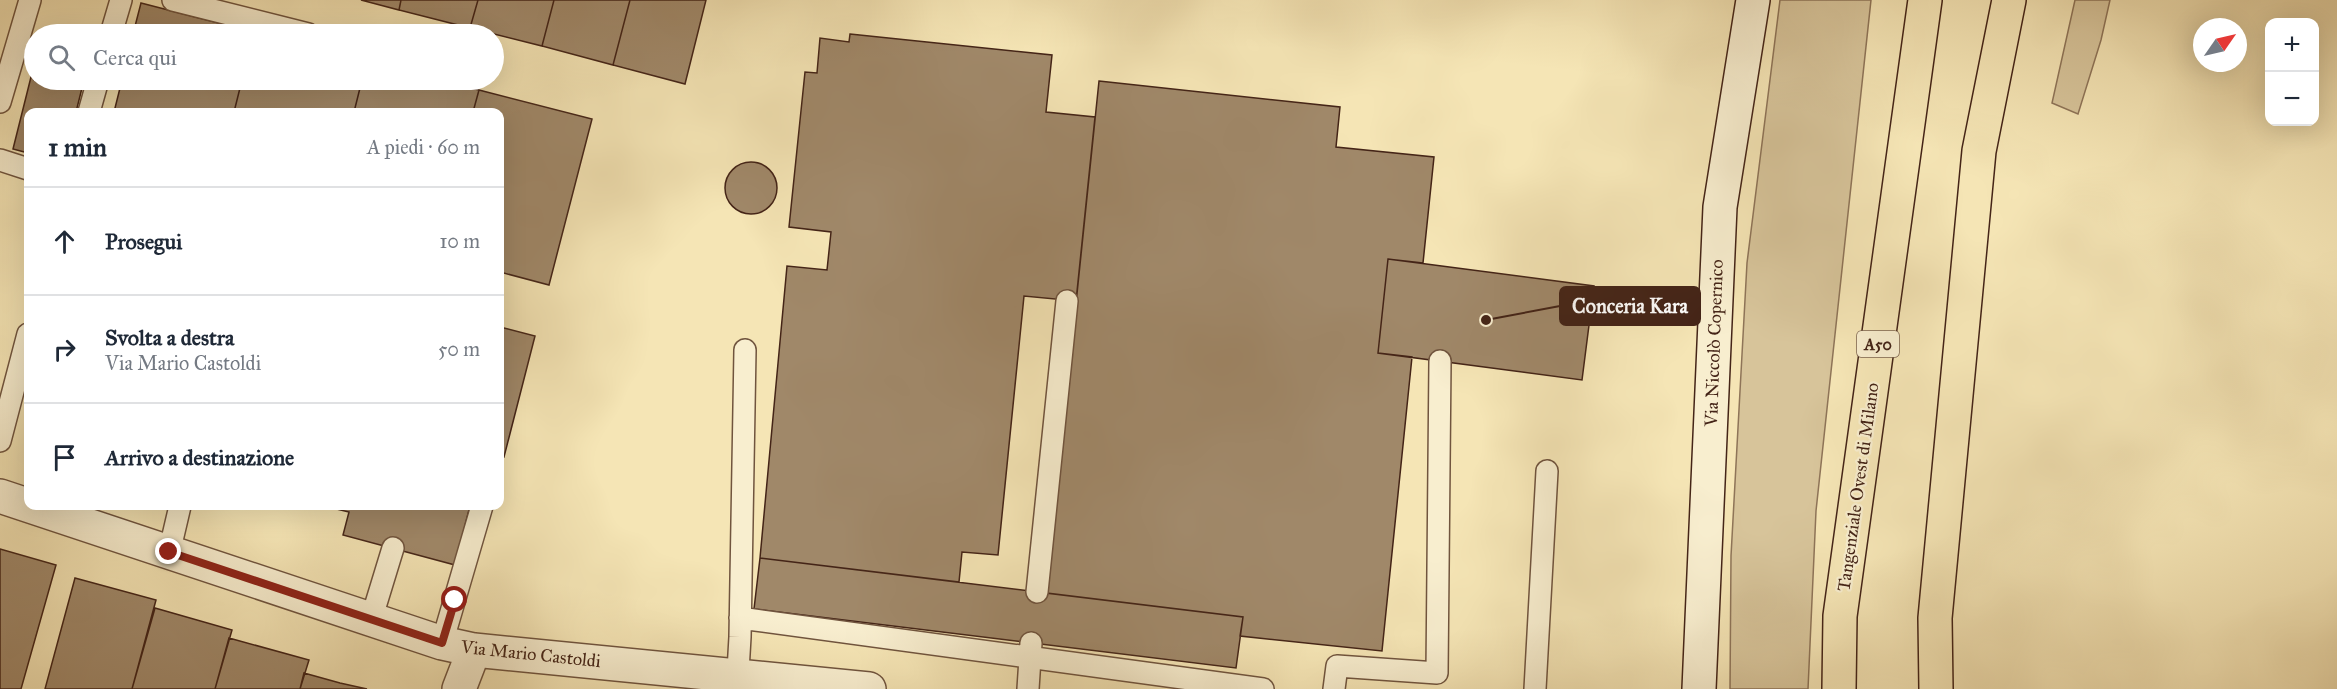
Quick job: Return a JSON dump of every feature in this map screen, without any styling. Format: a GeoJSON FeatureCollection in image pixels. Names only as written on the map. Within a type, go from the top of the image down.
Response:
{"type":"FeatureCollection","features":[{"type":"Feature","properties":{"kind":"highway","name":"Tangenziale Ovest di Milano"},"geometry":{"type":"LineString","coordinates":[[1839,689],[1840,616],[1926,0]]}},
{"type":"Feature","properties":{"kind":"highway"},"geometry":{"type":"LineString","coordinates":[[1936,689],[1935,618],[1980,151],[2009,0]]}},
{"type":"Feature","properties":{"kind":"street","name":"Via Niccolò Copernico"},"geometry":{"type":"LineString","coordinates":[[1699,689],[1720,207],[1753,0]]}},
{"type":"Feature","properties":{"kind":"street","name":"Via Mario Castoldi"},"geometry":{"type":"LineString","coordinates":[[0,496],[24,504]]}},
{"type":"Feature","properties":{"kind":"street","name":"Via Mario Castoldi"},"geometry":{"type":"LineString","coordinates":[[42,510],[442,643],[474,650],[737,683],[869,689]]}},
{"type":"Feature","properties":{"kind":"street"},"geometry":{"type":"LineString","coordinates":[[459,689],[474,650]]}},
{"type":"Feature","properties":{"kind":"lane"},"geometry":{"type":"LineString","coordinates":[[0,102],[30,0]]}},
{"type":"Feature","properties":{"kind":"lane"},"geometry":{"type":"LineString","coordinates":[[114,24],[121,0]]}},
{"type":"Feature","properties":{"kind":"lane"},"geometry":{"type":"LineString","coordinates":[[173,0],[268,24]]}},
{"type":"Feature","properties":{"kind":"lane"},"geometry":{"type":"LineString","coordinates":[[90,108],[95,90]]}},
{"type":"Feature","properties":{"kind":"lane"},"geometry":{"type":"LineString","coordinates":[[0,160],[24,168]]}},
{"type":"Feature","properties":{"kind":"lane"},"geometry":{"type":"LineString","coordinates":[[1037,592],[1067,301]]}},
{"type":"Feature","properties":{"kind":"lane"},"geometry":{"type":"LineString","coordinates":[[0,441],[24,349]]}},
{"type":"Feature","properties":{"kind":"lane"},"geometry":{"type":"LineString","coordinates":[[737,683],[745,350]]}},
{"type":"Feature","properties":{"kind":"lane"},"geometry":{"type":"LineString","coordinates":[[1334,689],[1337,666],[1437,673],[1440,361]]}},
{"type":"Feature","properties":{"kind":"lane"},"geometry":{"type":"LineString","coordinates":[[1535,689],[1547,471]]}},
{"type":"Feature","properties":{"kind":"lane"},"geometry":{"type":"LineString","coordinates":[[169,552],[179,510]]}},
{"type":"Feature","properties":{"kind":"lane"},"geometry":{"type":"LineString","coordinates":[[442,643],[481,510]]}},
{"type":"Feature","properties":{"kind":"lane"},"geometry":{"type":"LineString","coordinates":[[372,620],[393,548]]}},
{"type":"Feature","properties":{"kind":"lane"},"geometry":{"type":"LineString","coordinates":[[740,618],[1030,650],[1263,689]]}},
{"type":"Feature","properties":{"kind":"lane"},"geometry":{"type":"LineString","coordinates":[[1028,689],[1030,650]]}},
{"type":"Feature","properties":{"kind":"shaded area"},"geometry":{"type":"Polygon","coordinates":[[[1780,0],[1871,0],[1816,511],[1808,689],[1730,689],[1731,556],[1747,263],[1780,0]]]}},
{"type":"Feature","properties":{"kind":"shaded area"},"geometry":{"type":"Polygon","coordinates":[[[2075,0],[2110,0],[2101,40],[2078,114],[2052,103],[2075,0]]]}},
{"type":"Feature","properties":{"kind":"building"},"geometry":{"type":"Polygon","coordinates":[[[361,0],[401,0],[399,10],[361,0]]]}},
{"type":"Feature","properties":{"kind":"building"},"geometry":{"type":"Polygon","coordinates":[[[401,0],[478,0],[471,24],[454,24],[399,10],[401,0]]]}},
{"type":"Feature","properties":{"kind":"building"},"geometry":{"type":"Polygon","coordinates":[[[478,0],[554,0],[542,46],[504,36],[504,24],[471,24],[478,0]]]}},
{"type":"Feature","properties":{"kind":"building"},"geometry":{"type":"Polygon","coordinates":[[[554,0],[630,0],[613,65],[542,46],[554,0]]]}},
{"type":"Feature","properties":{"kind":"building"},"geometry":{"type":"Polygon","coordinates":[[[630,0],[706,0],[685,84],[613,65],[630,0]]]}},
{"type":"Feature","properties":{"kind":"building"},"geometry":{"type":"Polygon","coordinates":[[[141,3],[223,24],[136,24],[141,3]]]}},
{"type":"Feature","properties":{"kind":"building"},"geometry":{"type":"Polygon","coordinates":[[[850,34],[1052,55],[1046,112],[1095,117],[1076,301],[1024,296],[998,555],[962,552],[959,582],[760,558],[787,266],[827,270],[831,232],[789,227],[805,72],[817,73],[820,38],[849,42],[850,34]]]}},
{"type":"Feature","properties":{"kind":"building"},"geometry":{"type":"Polygon","coordinates":[[[1099,81],[1340,107],[1336,147],[1434,157],[1423,263],[1388,259],[1378,353],[1412,357],[1382,651],[1240,636],[1243,617],[1046,593],[1099,81]]]}},
{"type":"Feature","properties":{"kind":"building"},"geometry":{"type":"Polygon","coordinates":[[[28,90],[82,90],[77,108],[24,108],[24,152],[13,149],[28,90]]]}},
{"type":"Feature","properties":{"kind":"building"},"geometry":{"type":"Polygon","coordinates":[[[120,90],[240,90],[235,108],[115,108],[120,90]]]}},
{"type":"Feature","properties":{"kind":"building"},"geometry":{"type":"Polygon","coordinates":[[[240,90],[360,90],[355,108],[235,108],[240,90]]]}},
{"type":"Feature","properties":{"kind":"building"},"geometry":{"type":"Polygon","coordinates":[[[360,90],[479,90],[474,108],[355,108],[360,90]]]}},
{"type":"Feature","properties":{"kind":"building"},"geometry":{"type":"Polygon","coordinates":[[[479,90],[592,119],[549,285],[504,273],[504,108],[474,108],[479,90]]]}},
{"type":"Feature","properties":{"kind":"building"},"geometry":{"type":"Polygon","coordinates":[[[751,162],[761,164],[769,170],[775,178],[777,188],[775,198],[769,206],[761,212],[751,214],[741,212],[733,206],[727,198],[725,188],[727,178],[733,170],[741,164],[751,162]]]}},
{"type":"Feature","properties":{"kind":"building"},"geometry":{"type":"Polygon","coordinates":[[[1388,259],[1594,286],[1582,380],[1378,353],[1388,259]]]}},
{"type":"Feature","properties":{"kind":"building"},"geometry":{"type":"Polygon","coordinates":[[[504,328],[535,336],[504,457],[504,328]]]}},
{"type":"Feature","properties":{"kind":"building"},"geometry":{"type":"Polygon","coordinates":[[[341,510],[469,510],[455,565],[343,535],[349,512],[341,510]]]}},
{"type":"Feature","properties":{"kind":"building"},"geometry":{"type":"Polygon","coordinates":[[[0,549],[56,565],[21,689],[0,689],[0,549]]]}},
{"type":"Feature","properties":{"kind":"building"},"geometry":{"type":"Polygon","coordinates":[[[760,558],[1243,617],[1236,668],[754,609],[760,558]]]}},
{"type":"Feature","properties":{"kind":"building"},"geometry":{"type":"Polygon","coordinates":[[[75,578],[156,600],[132,689],[45,689],[75,578]]]}},
{"type":"Feature","properties":{"kind":"building"},"geometry":{"type":"Polygon","coordinates":[[[155,608],[232,630],[215,689],[132,689],[155,608]]]}},
{"type":"Feature","properties":{"kind":"building"},"geometry":{"type":"Polygon","coordinates":[[[229,638],[309,660],[300,689],[215,689],[229,638]]]}},
{"type":"Feature","properties":{"kind":"building"},"geometry":{"type":"Polygon","coordinates":[[[304,673],[340,683],[367,689],[300,689],[304,673]]]}},
{"type":"Feature","properties":{"kind":"place","name":"Conceria Kara"},"geometry":{"type":"Point","coordinates":[1486,320]}},
{"type":"Feature","properties":{"kind":"route"},"geometry":{"type":"LineString","coordinates":[[169,552],[442,643],[455,600]]}}]}
